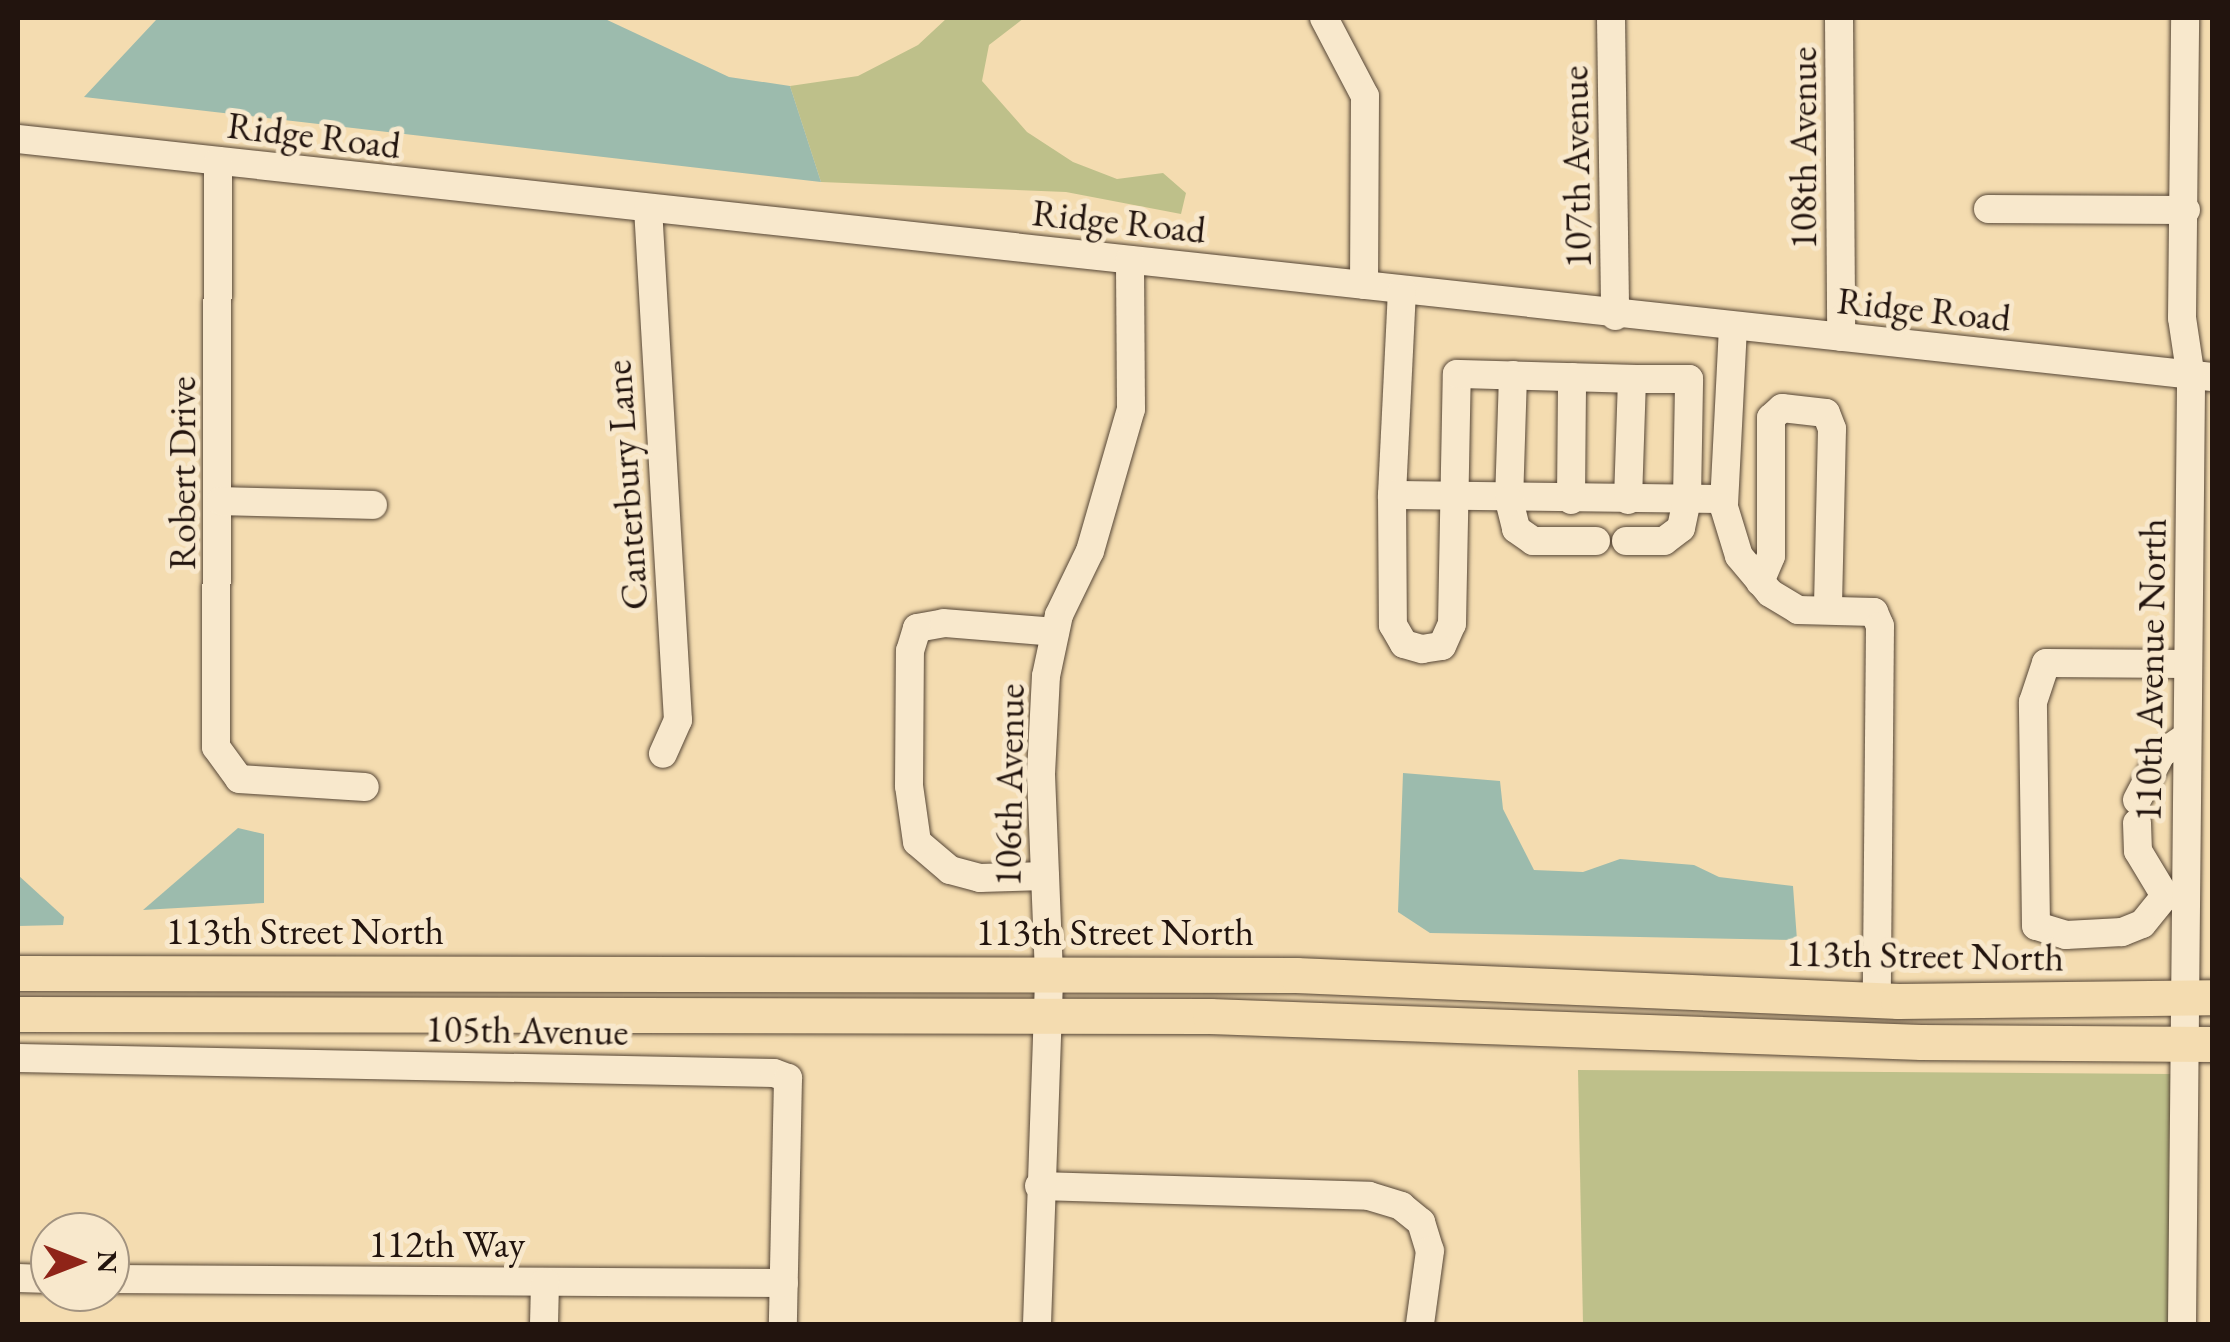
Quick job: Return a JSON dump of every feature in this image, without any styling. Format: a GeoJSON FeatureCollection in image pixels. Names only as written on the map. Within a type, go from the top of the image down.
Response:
{"type":"FeatureCollection","features":[{"type":"Feature","properties":{"kind":"main road","name":"113th Street North"},"geometry":{"type":"LineString","coordinates":[[18,973],[1296,976],[1877,1000],[2198,998]]}},
{"type":"Feature","properties":{"kind":"main road"},"geometry":{"type":"LineString","coordinates":[[18,1014],[1352,1018],[1921,1042],[2198,1044]]}},
{"type":"Feature","properties":{"kind":"street"},"geometry":{"type":"LineString","coordinates":[[1324,18],[1365,96],[1364,285]]}},
{"type":"Feature","properties":{"kind":"street","name":"107th Avenue"},"geometry":{"type":"LineString","coordinates":[[1612,18],[1615,316]]}},
{"type":"Feature","properties":{"kind":"street","name":"108th Avenue"},"geometry":{"type":"LineString","coordinates":[[1839,18],[1841,337]]}},
{"type":"Feature","properties":{"kind":"street","name":"110th Avenue North"},"geometry":{"type":"LineString","coordinates":[[2182,1324],[2198,998],[2175,895],[2202,378],[2182,318],[2185,18]]}},
{"type":"Feature","properties":{"kind":"street","name":"Ridge Road"},"geometry":{"type":"LineString","coordinates":[[18,139],[2202,378]]}},
{"type":"Feature","properties":{"kind":"street","name":"Robert Drive"},"geometry":{"type":"LineString","coordinates":[[218,161],[221,501],[216,747],[240,779],[365,787]]}},
{"type":"Feature","properties":{"kind":"street","name":"Canterbury Lane"},"geometry":{"type":"LineString","coordinates":[[648,208],[678,720],[663,754]]}},
{"type":"Feature","properties":{"kind":"street"},"geometry":{"type":"LineString","coordinates":[[1988,209],[2186,210]]}},
{"type":"Feature","properties":{"kind":"street","name":"106th Avenue"},"geometry":{"type":"LineString","coordinates":[[1037,1324],[1049,974],[1040,774],[1055,632],[1090,552],[1131,409],[1130,260]]}},
{"type":"Feature","properties":{"kind":"street"},"geometry":{"type":"LineString","coordinates":[[1402,290],[1392,495],[1393,625],[1404,644],[1422,649],[1442,646],[1452,624],[1457,374],[1689,379],[1687,499],[1681,528],[1664,541],[1626,541]]}},
{"type":"Feature","properties":{"kind":"street"},"geometry":{"type":"LineString","coordinates":[[1733,327],[1724,499],[1739,556],[1760,582],[1798,610],[1874,612],[1880,626],[1877,1000]]}},
{"type":"Feature","properties":{"kind":"street"},"geometry":{"type":"LineString","coordinates":[[1513,375],[1509,500],[1516,529],[1533,541],[1596,541]]}},
{"type":"Feature","properties":{"kind":"street"},"geometry":{"type":"LineString","coordinates":[[1571,500],[1572,377]]}},
{"type":"Feature","properties":{"kind":"street"},"geometry":{"type":"LineString","coordinates":[[1628,500],[1632,379]]}},
{"type":"Feature","properties":{"kind":"street"},"geometry":{"type":"LineString","coordinates":[[1760,582],[1770,556],[1771,418],[1782,408],[1826,414],[1832,428],[1828,610]]}},
{"type":"Feature","properties":{"kind":"street"},"geometry":{"type":"LineString","coordinates":[[1392,495],[1509,500],[1724,499]]}},
{"type":"Feature","properties":{"kind":"street"},"geometry":{"type":"LineString","coordinates":[[221,501],[373,505]]}},
{"type":"Feature","properties":{"kind":"street"},"geometry":{"type":"LineString","coordinates":[[1045,876],[980,878],[950,870],[917,842],[909,786],[910,650],[917,628],[944,623],[1055,632]]}},
{"type":"Feature","properties":{"kind":"street"},"geometry":{"type":"LineString","coordinates":[[2186,737],[2161,754],[2137,811],[2138,851],[2175,895],[2142,924],[2122,932],[2066,936],[2036,926],[2032,702],[2046,663],[2187,664]]}},
{"type":"Feature","properties":{"kind":"street","name":"105th Avenue"},"geometry":{"type":"LineString","coordinates":[[18,1058],[769,1072],[788,1078],[783,1324]]}},
{"type":"Feature","properties":{"kind":"street"},"geometry":{"type":"LineString","coordinates":[[1039,1186],[1369,1196],[1421,1222],[1430,1251],[1420,1324]]}},
{"type":"Feature","properties":{"kind":"street","name":"112th Way"},"geometry":{"type":"LineString","coordinates":[[130,1279],[784,1283]]}},
{"type":"Feature","properties":{"kind":"street"},"geometry":{"type":"LineString","coordinates":[[544,1324],[545,1282]]}},
{"type":"Feature","properties":{"kind":"green space"},"geometry":{"type":"Polygon","coordinates":[[[947,18],[1024,18],[989,45],[982,81],[1027,132],[1073,162],[1117,179],[1163,173],[1186,193],[1181,214],[1066,192],[821,182],[790,86],[858,76],[918,45],[947,18]]]}},
{"type":"Feature","properties":{"kind":"green space"},"geometry":{"type":"Polygon","coordinates":[[[1578,1070],[2171,1074],[2170,1324],[1583,1324],[1578,1070]]]}},
{"type":"Feature","properties":{"kind":"shaded area"},"geometry":{"type":"Polygon","coordinates":[[[603,18],[729,77],[790,86],[821,182],[84,97],[156,20],[603,18]]]}},
{"type":"Feature","properties":{"kind":"shaded area"},"geometry":{"type":"Polygon","coordinates":[[[1403,773],[1500,781],[1503,809],[1534,870],[1583,872],[1620,859],[1694,865],[1719,877],[1793,886],[1797,940],[1430,933],[1398,912],[1403,773]]]}},
{"type":"Feature","properties":{"kind":"shaded area"},"geometry":{"type":"Polygon","coordinates":[[[238,828],[264,834],[264,903],[143,910],[238,828]]]}},
{"type":"Feature","properties":{"kind":"shaded area"},"geometry":{"type":"Polygon","coordinates":[[[18,875],[64,917],[63,925],[18,926],[18,875]]]}}]}
